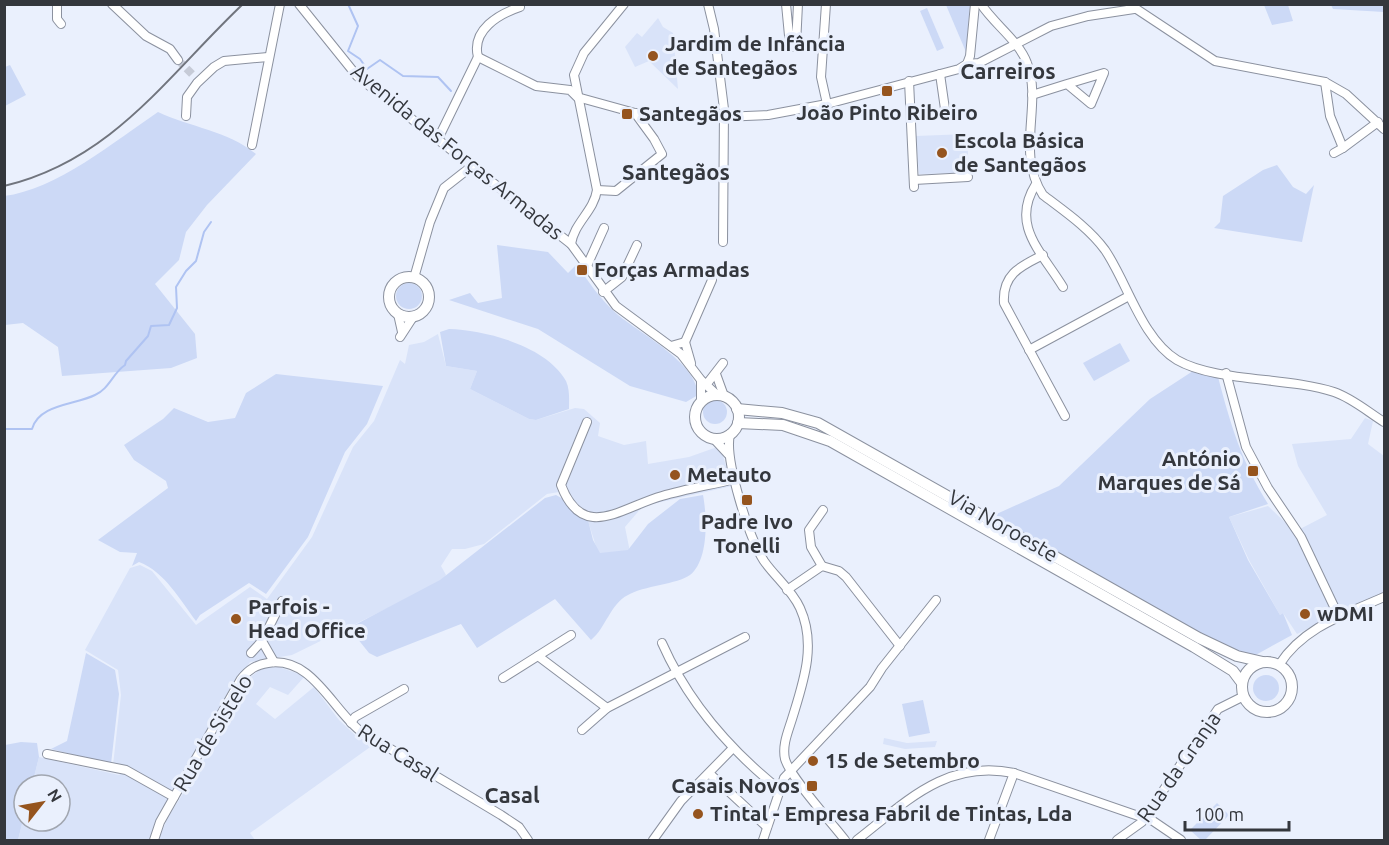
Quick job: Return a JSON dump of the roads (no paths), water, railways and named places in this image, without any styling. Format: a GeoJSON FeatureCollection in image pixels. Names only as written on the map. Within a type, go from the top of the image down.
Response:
{"type":"FeatureCollection","features":[{"type":"Feature","properties":{"kind":"main road"},"geometry":{"type":"LineString","coordinates":[[414,278],[424,285],[428,300],[423,311],[413,317],[398,314],[389,299],[392,287],[402,279],[414,278]]}},
{"type":"Feature","properties":{"kind":"main road"},"geometry":{"type":"LineString","coordinates":[[720,395],[738,409],[738,423],[730,434],[714,439],[702,434],[695,421],[696,408],[701,400],[720,395]]}},
{"type":"Feature","properties":{"kind":"main road","name":"Via Noroeste"},"geometry":{"type":"LineString","coordinates":[[738,409],[782,413],[818,423],[1199,638],[1237,656],[1263,662]]}},
{"type":"Feature","properties":{"kind":"main road","name":"Via Noroeste"},"geometry":{"type":"LineString","coordinates":[[738,423],[783,425],[830,441],[1194,647],[1233,671],[1242,683]]}},
{"type":"Feature","properties":{"kind":"main road"},"geometry":{"type":"LineString","coordinates":[[1263,662],[1279,664],[1290,677],[1292,686],[1287,702],[1281,708],[1265,712],[1257,710],[1244,696],[1242,683],[1248,669],[1263,662]]}},
{"type":"Feature","properties":{"kind":"street"},"geometry":{"type":"LineString","coordinates":[[57,4],[57,19],[61,24]]}},
{"type":"Feature","properties":{"kind":"street"},"geometry":{"type":"LineString","coordinates":[[112,4],[146,36],[170,49],[178,60]]}},
{"type":"Feature","properties":{"kind":"street"},"geometry":{"type":"LineString","coordinates":[[252,145],[280,4]]}},
{"type":"Feature","properties":{"kind":"street","name":"Avenida das Forças Armadas"},"geometry":{"type":"LineString","coordinates":[[298,4],[357,76],[572,244]]}},
{"type":"Feature","properties":{"kind":"street"},"geometry":{"type":"LineString","coordinates":[[624,4],[579,61],[574,75],[597,190],[593,204],[573,235],[572,244],[603,292],[624,313],[670,346],[692,366],[703,383],[720,395]]}},
{"type":"Feature","properties":{"kind":"street"},"geometry":{"type":"LineString","coordinates":[[708,4],[714,28],[724,116],[723,242]]}},
{"type":"Feature","properties":{"kind":"street"},"geometry":{"type":"LineString","coordinates":[[786,4],[790,46],[793,47],[796,45],[798,4]]}},
{"type":"Feature","properties":{"kind":"street"},"geometry":{"type":"LineString","coordinates":[[826,4],[821,77],[827,104]]}},
{"type":"Feature","properties":{"kind":"street"},"geometry":{"type":"LineString","coordinates":[[967,64],[975,4]]}},
{"type":"Feature","properties":{"kind":"street"},"geometry":{"type":"LineString","coordinates":[[981,4],[1027,62],[1032,96],[1029,116],[1030,143],[1036,184],[1043,195],[1103,248],[1151,333],[1175,359],[1198,369],[1293,382],[1335,392],[1384,422]]}},
{"type":"Feature","properties":{"kind":"street"},"geometry":{"type":"LineString","coordinates":[[438,139],[478,57],[478,38],[490,21],[520,7]]}},
{"type":"Feature","properties":{"kind":"street"},"geometry":{"type":"LineString","coordinates":[[478,57],[523,81],[570,90],[577,97],[635,113],[686,117],[768,115],[827,104],[940,74],[967,64],[979,63],[1013,43],[1060,24],[1132,7],[1199,52],[1223,64],[1325,82],[1346,94],[1381,125],[1334,153]]}},
{"type":"Feature","properties":{"kind":"street"},"geometry":{"type":"LineString","coordinates":[[186,116],[187,97],[195,78],[224,61],[268,57]]}},
{"type":"Feature","properties":{"kind":"street"},"geometry":{"type":"LineString","coordinates":[[1032,96],[1067,84],[1076,81],[1104,73],[1090,104],[1067,84]]}},
{"type":"Feature","properties":{"kind":"street"},"geometry":{"type":"LineString","coordinates":[[940,74],[946,116]]}},
{"type":"Feature","properties":{"kind":"street"},"geometry":{"type":"LineString","coordinates":[[909,81],[914,184],[968,177]]}},
{"type":"Feature","properties":{"kind":"street"},"geometry":{"type":"LineString","coordinates":[[1325,82],[1330,116],[1343,148]]}},
{"type":"Feature","properties":{"kind":"street"},"geometry":{"type":"LineString","coordinates":[[597,190],[616,191],[662,154],[635,113]]}},
{"type":"Feature","properties":{"kind":"street"},"geometry":{"type":"LineString","coordinates":[[414,278],[430,222],[444,188],[472,166]]}},
{"type":"Feature","properties":{"kind":"street"},"geometry":{"type":"LineString","coordinates":[[1036,184],[1024,211],[1024,224],[1063,287]]}},
{"type":"Feature","properties":{"kind":"street"},"geometry":{"type":"LineString","coordinates":[[586,268],[604,228]]}},
{"type":"Feature","properties":{"kind":"street"},"geometry":{"type":"LineString","coordinates":[[603,292],[622,277],[637,246]]}},
{"type":"Feature","properties":{"kind":"street"},"geometry":{"type":"LineString","coordinates":[[1043,255],[1012,273],[1005,288],[1005,306],[1065,416]]}},
{"type":"Feature","properties":{"kind":"street"},"geometry":{"type":"LineString","coordinates":[[692,366],[685,342],[712,280]]}},
{"type":"Feature","properties":{"kind":"street"},"geometry":{"type":"LineString","coordinates":[[1029,350],[1129,296]]}},
{"type":"Feature","properties":{"kind":"street"},"geometry":{"type":"LineString","coordinates":[[398,314],[401,334],[413,317]]}},
{"type":"Feature","properties":{"kind":"street"},"geometry":{"type":"LineString","coordinates":[[670,346],[685,342]]}},
{"type":"Feature","properties":{"kind":"street"},"geometry":{"type":"LineString","coordinates":[[701,400],[703,383],[716,374],[723,363]]}},
{"type":"Feature","properties":{"kind":"street"},"geometry":{"type":"LineString","coordinates":[[716,374],[720,395]]}},
{"type":"Feature","properties":{"kind":"street"},"geometry":{"type":"LineString","coordinates":[[1226,374],[1246,447],[1268,488],[1301,537],[1339,617]]}},
{"type":"Feature","properties":{"kind":"street"},"geometry":{"type":"LineString","coordinates":[[587,422],[561,485],[567,500],[576,512],[588,516],[617,514],[662,496],[735,479]]}},
{"type":"Feature","properties":{"kind":"street"},"geometry":{"type":"LineString","coordinates":[[730,434],[729,455],[758,549],[796,601],[803,617],[808,653],[807,671],[784,746],[786,762],[845,840]]}},
{"type":"Feature","properties":{"kind":"street"},"geometry":{"type":"LineString","coordinates":[[714,439],[729,455]]}},
{"type":"Feature","properties":{"kind":"street"},"geometry":{"type":"LineString","coordinates":[[823,510],[809,530],[811,547],[822,566],[839,571],[846,577],[900,646]]}},
{"type":"Feature","properties":{"kind":"street"},"geometry":{"type":"LineString","coordinates":[[787,590],[822,566]]}},
{"type":"Feature","properties":{"kind":"street"},"geometry":{"type":"LineString","coordinates":[[1279,664],[1298,641],[1339,617],[1384,597]]}},
{"type":"Feature","properties":{"kind":"street"},"geometry":{"type":"LineString","coordinates":[[764,840],[780,790],[791,770],[870,687],[936,600]]}},
{"type":"Feature","properties":{"kind":"street","name":"Rua de Sistelo"},"geometry":{"type":"LineString","coordinates":[[251,653],[262,641],[282,601]]}},
{"type":"Feature","properties":{"kind":"street"},"geometry":{"type":"LineString","coordinates":[[503,678],[571,635]]}},
{"type":"Feature","properties":{"kind":"street"},"geometry":{"type":"LineString","coordinates":[[582,730],[607,708],[745,637]]}},
{"type":"Feature","properties":{"kind":"street","name":"Rua de Sistelo"},"geometry":{"type":"LineString","coordinates":[[154,840],[160,822],[241,679],[249,670],[274,662],[262,641]]}},
{"type":"Feature","properties":{"kind":"street"},"geometry":{"type":"LineString","coordinates":[[662,643],[676,674],[708,720],[734,748],[780,790]]}},
{"type":"Feature","properties":{"kind":"street"},"geometry":{"type":"LineString","coordinates":[[538,656],[607,708]]}},
{"type":"Feature","properties":{"kind":"street","name":"Rua Casal"},"geometry":{"type":"LineString","coordinates":[[274,662],[303,670],[351,723],[501,815],[519,827],[528,840]]}},
{"type":"Feature","properties":{"kind":"street"},"geometry":{"type":"LineString","coordinates":[[351,723],[355,717],[404,689]]}},
{"type":"Feature","properties":{"kind":"street","name":"Rua da Granja"},"geometry":{"type":"LineString","coordinates":[[1117,840],[1132,831],[1145,818],[1218,709],[1244,696]]}},
{"type":"Feature","properties":{"kind":"street"},"geometry":{"type":"LineString","coordinates":[[653,840],[681,801],[734,748]]}},
{"type":"Feature","properties":{"kind":"street"},"geometry":{"type":"LineString","coordinates":[[47,754],[126,770],[174,797]]}},
{"type":"Feature","properties":{"kind":"street"},"geometry":{"type":"LineString","coordinates":[[857,840],[923,789],[945,777],[976,770],[1014,773],[1145,818],[1180,840]]}},
{"type":"Feature","properties":{"kind":"street"},"geometry":{"type":"LineString","coordinates":[[989,840],[1014,773]]}},
{"type":"Feature","properties":{"kind":"street"},"geometry":{"type":"LineString","coordinates":[[710,774],[767,827]]}},
{"type":"Feature","properties":{"kind":"waterway"},"geometry":{"type":"LineString","coordinates":[[348,4],[358,26],[348,51],[360,59],[367,69],[380,60],[403,76],[438,77],[451,91]]}},
{"type":"Feature","properties":{"kind":"waterway"},"geometry":{"type":"LineString","coordinates":[[4,429],[32,429],[36,421],[50,410],[100,392],[148,336],[151,326],[169,325],[177,308],[176,287],[186,271],[196,261],[204,232],[211,222]]}},
{"type":"Feature","properties":{"kind":"tunnel"},"geometry":{"type":"LineString","coordinates":[[178,60],[192,74]]}},
{"type":"Feature","properties":{"kind":"railway"},"geometry":{"type":"LineString","coordinates":[[4,186],[42,174],[77,157],[107,136],[163,86],[243,4]]}},
{"type":"Feature","properties":{"kind":"place","name":"Jardim de Infância de Santegãos"},"geometry":{"type":"Point","coordinates":[653,56]}},
{"type":"Feature","properties":{"kind":"place","name":"João Pinto Ribeiro"},"geometry":{"type":"Point","coordinates":[887,91]}},
{"type":"Feature","properties":{"kind":"place","name":"Santegãos"},"geometry":{"type":"Point","coordinates":[627,114]}},
{"type":"Feature","properties":{"kind":"place","name":"Escola Básica de Santegãos"},"geometry":{"type":"Point","coordinates":[942,153]}},
{"type":"Feature","properties":{"kind":"place","name":"Forças Armadas"},"geometry":{"type":"Point","coordinates":[582,270]}},
{"type":"Feature","properties":{"kind":"place","name":"António Marques de Sá"},"geometry":{"type":"Point","coordinates":[1253,471]}},
{"type":"Feature","properties":{"kind":"place","name":"Metauto"},"geometry":{"type":"Point","coordinates":[675,475]}},
{"type":"Feature","properties":{"kind":"place","name":"Padre Ivo Tonelli"},"geometry":{"type":"Point","coordinates":[747,500]}},
{"type":"Feature","properties":{"kind":"place","name":"wDMI"},"geometry":{"type":"Point","coordinates":[1305,614]}},
{"type":"Feature","properties":{"kind":"place","name":"Parfois - Head Office"},"geometry":{"type":"Point","coordinates":[236,619]}},
{"type":"Feature","properties":{"kind":"place","name":"15 de Setembro"},"geometry":{"type":"Point","coordinates":[813,761]}},
{"type":"Feature","properties":{"kind":"place","name":"Casais Novos"},"geometry":{"type":"Point","coordinates":[812,786]}},
{"type":"Feature","properties":{"kind":"place","name":"Tintal - Empresa Fabril de Tintas, Lda"},"geometry":{"type":"Point","coordinates":[698,814]}},
{"type":"Feature","properties":{"kind":"district","name":"Carreiros"},"geometry":{"type":"Point","coordinates":[1008,71]}},
{"type":"Feature","properties":{"kind":"district","name":"Santegãos"},"geometry":{"type":"Point","coordinates":[676,172]}},
{"type":"Feature","properties":{"kind":"district","name":"Casal"},"geometry":{"type":"Point","coordinates":[512,795]}}]}
